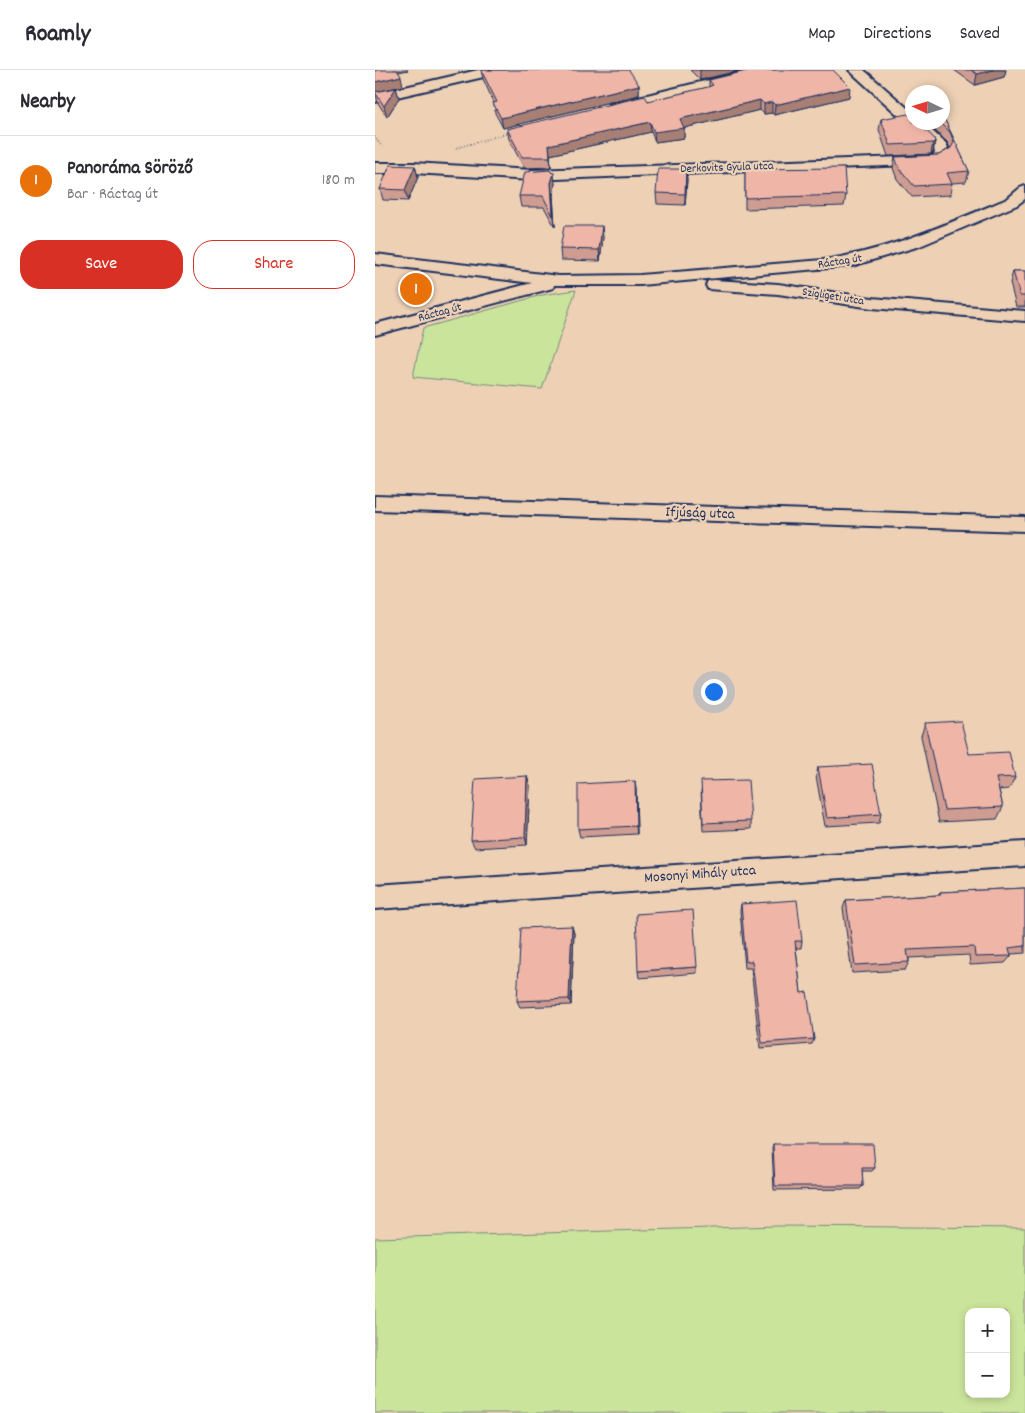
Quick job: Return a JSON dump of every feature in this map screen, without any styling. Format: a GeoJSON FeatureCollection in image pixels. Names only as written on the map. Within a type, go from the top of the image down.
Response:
{"type":"FeatureCollection","features":[{"type":"Feature","properties":{"kind":"street"},"geometry":{"type":"LineString","coordinates":[[375,98],[496,70]]}},
{"type":"Feature","properties":{"kind":"street"},"geometry":{"type":"LineString","coordinates":[[604,109],[767,70]]}},
{"type":"Feature","properties":{"kind":"street","name":"Derkovits Gyula utca"},"geometry":{"type":"LineString","coordinates":[[857,70],[905,115]]}},
{"type":"Feature","properties":{"kind":"street","name":"Derkovits Gyula utca"},"geometry":{"type":"LineString","coordinates":[[375,168],[413,168],[531,175],[936,160],[943,154],[941,147],[922,130]]}},
{"type":"Feature","properties":{"kind":"street","name":"Ráctag út"},"geometry":{"type":"LineString","coordinates":[[640,280],[852,261],[915,243],[1012,202],[1025,191]]}},
{"type":"Feature","properties":{"kind":"street"},"geometry":{"type":"LineString","coordinates":[[375,259],[559,281],[640,280]]}},
{"type":"Feature","properties":{"kind":"street","name":"Szigligeti utca"},"geometry":{"type":"LineString","coordinates":[[640,280],[777,289],[872,303],[1025,316]]}},
{"type":"Feature","properties":{"kind":"street","name":"Ráctag út"},"geometry":{"type":"LineString","coordinates":[[375,330],[559,281]]}},
{"type":"Feature","properties":{"kind":"street","name":"Ifjúság utca"},"geometry":{"type":"LineString","coordinates":[[375,504],[1025,524]]}},
{"type":"Feature","properties":{"kind":"street","name":"Mosonyi Mihály utca"},"geometry":{"type":"LineString","coordinates":[[375,897],[1025,854]]}},
{"type":"Feature","properties":{"kind":"green space"},"geometry":{"type":"Polygon","coordinates":[[[576,290],[542,389],[413,377],[423,328],[542,295],[576,290]]]}},
{"type":"Feature","properties":{"kind":"green space"},"geometry":{"type":"Polygon","coordinates":[[[778,1226],[1025,1228],[1025,1413],[375,1413],[375,1238],[778,1226]]]}},
{"type":"Feature","properties":{"kind":"building"},"geometry":{"type":"Polygon","coordinates":[[[375,70],[397,70],[401,76],[375,82],[375,70]]]}},
{"type":"Feature","properties":{"kind":"building"},"geometry":{"type":"Polygon","coordinates":[[[481,70],[629,70],[639,85],[501,118],[493,103],[497,102],[481,70]]]}},
{"type":"Feature","properties":{"kind":"building"},"geometry":{"type":"Polygon","coordinates":[[[750,70],[833,70],[850,87],[775,105],[772,102],[764,104],[760,100],[680,119],[684,128],[654,132],[650,122],[549,145],[550,157],[522,157],[507,129],[645,96],[648,101],[708,87],[713,85],[709,80],[750,70]]]}},
{"type":"Feature","properties":{"kind":"building"},"geometry":{"type":"Polygon","coordinates":[[[971,70],[993,70],[977,74],[971,70]]]}},
{"type":"Feature","properties":{"kind":"building"},"geometry":{"type":"Polygon","coordinates":[[[396,88],[384,106],[375,92],[396,88]]]}},
{"type":"Feature","properties":{"kind":"building"},"geometry":{"type":"Polygon","coordinates":[[[905,115],[905,130],[926,130],[935,141],[933,143],[890,145],[881,119],[905,115]]]}},
{"type":"Feature","properties":{"kind":"building"},"geometry":{"type":"Polygon","coordinates":[[[948,130],[950,130],[969,171],[947,173],[952,184],[914,186],[899,168],[895,157],[939,155],[951,148],[954,142],[948,130]]]}},
{"type":"Feature","properties":{"kind":"building"},"geometry":{"type":"Polygon","coordinates":[[[390,165],[415,166],[405,190],[380,189],[390,165]]]}},
{"type":"Feature","properties":{"kind":"building"},"geometry":{"type":"Polygon","coordinates":[[[844,168],[846,195],[745,198],[745,169],[844,168]]]}},
{"type":"Feature","properties":{"kind":"building"},"geometry":{"type":"Polygon","coordinates":[[[658,169],[686,169],[685,194],[656,193],[658,169]]]}},
{"type":"Feature","properties":{"kind":"building"},"geometry":{"type":"Polygon","coordinates":[[[550,170],[554,173],[551,183],[553,216],[543,196],[519,196],[525,172],[550,170]]]}},
{"type":"Feature","properties":{"kind":"building"},"geometry":{"type":"Polygon","coordinates":[[[564,226],[602,226],[599,250],[560,249],[564,226]]]}},
{"type":"Feature","properties":{"kind":"building"},"geometry":{"type":"Polygon","coordinates":[[[1013,271],[1025,271],[1025,296],[1020,296],[1013,271]]]}},
{"type":"Feature","properties":{"kind":"building"},"geometry":{"type":"Polygon","coordinates":[[[961,721],[969,754],[1009,752],[1015,777],[996,778],[1003,807],[944,810],[925,723],[961,721]]]}},
{"type":"Feature","properties":{"kind":"building"},"geometry":{"type":"Polygon","coordinates":[[[872,764],[881,814],[827,818],[818,767],[872,764]]]}},
{"type":"Feature","properties":{"kind":"building"},"geometry":{"type":"Polygon","coordinates":[[[527,776],[525,837],[471,840],[475,779],[527,776]]]}},
{"type":"Feature","properties":{"kind":"building"},"geometry":{"type":"Polygon","coordinates":[[[748,780],[751,821],[703,823],[701,781],[748,780]]]}},
{"type":"Feature","properties":{"kind":"building"},"geometry":{"type":"Polygon","coordinates":[[[635,781],[636,826],[578,829],[578,784],[635,781]]]}},
{"type":"Feature","properties":{"kind":"building"},"geometry":{"type":"Polygon","coordinates":[[[1025,888],[1025,946],[1009,948],[1011,956],[975,957],[974,947],[907,950],[909,962],[855,965],[846,900],[941,895],[940,892],[1025,888]]]}},
{"type":"Feature","properties":{"kind":"building"},"geometry":{"type":"Polygon","coordinates":[[[797,900],[802,941],[795,941],[801,993],[807,992],[814,1039],[762,1043],[752,961],[746,962],[741,904],[797,900]]]}},
{"type":"Feature","properties":{"kind":"building"},"geometry":{"type":"Polygon","coordinates":[[[693,910],[697,967],[638,971],[636,914],[693,910]]]}},
{"type":"Feature","properties":{"kind":"building"},"geometry":{"type":"Polygon","coordinates":[[[572,926],[569,999],[517,1001],[521,928],[572,926]]]}},
{"type":"Feature","properties":{"kind":"building"},"geometry":{"type":"Polygon","coordinates":[[[773,1144],[873,1144],[875,1168],[862,1168],[863,1186],[775,1186],[773,1144]]]}},
{"type":"Feature","properties":{"kind":"place","name":"Panoráma Söröző"},"geometry":{"type":"Point","coordinates":[416,289]}}]}
